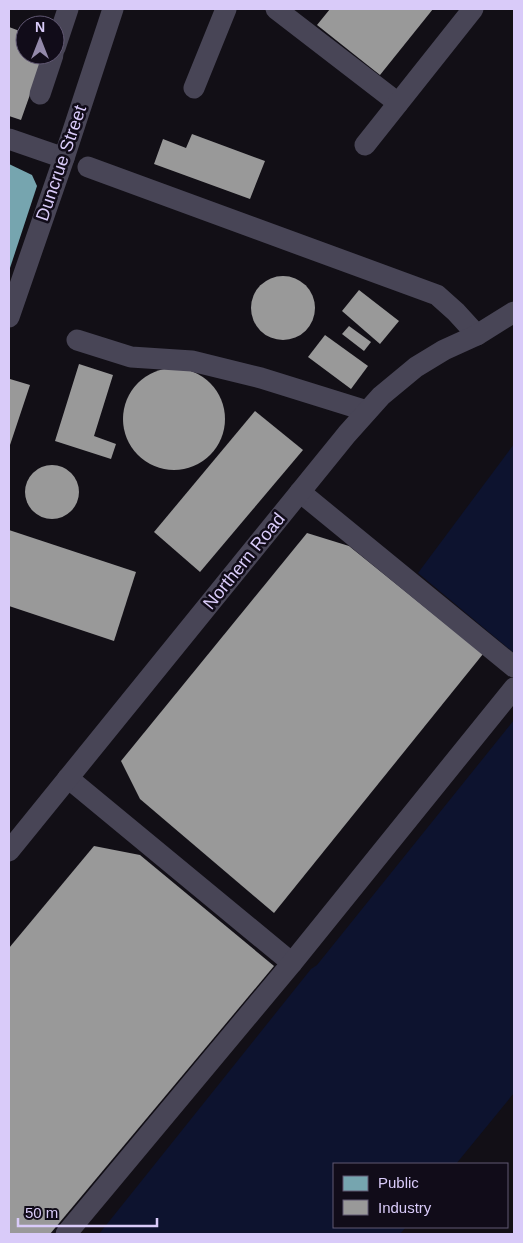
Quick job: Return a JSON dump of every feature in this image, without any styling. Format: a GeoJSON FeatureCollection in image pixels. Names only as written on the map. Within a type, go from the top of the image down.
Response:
{"type":"FeatureCollection","features":[{"type":"Feature","properties":{"kind":"street","name":"Duncrue Street"},"geometry":{"type":"LineString","coordinates":[[9,317],[64,158],[112,9]]}},
{"type":"Feature","properties":{"kind":"street"},"geometry":{"type":"LineString","coordinates":[[194,88],[226,9]]}},
{"type":"Feature","properties":{"kind":"street"},"geometry":{"type":"LineString","coordinates":[[276,9],[398,103]]}},
{"type":"Feature","properties":{"kind":"street"},"geometry":{"type":"LineString","coordinates":[[365,145],[473,9]]}},
{"type":"Feature","properties":{"kind":"street"},"geometry":{"type":"LineString","coordinates":[[40,94],[50,65]]}},
{"type":"Feature","properties":{"kind":"street"},"geometry":{"type":"LineString","coordinates":[[9,138],[64,158]]}},
{"type":"Feature","properties":{"kind":"street"},"geometry":{"type":"LineString","coordinates":[[88,167],[437,295],[477,335]]}},
{"type":"Feature","properties":{"kind":"street","name":"Northern Road"},"geometry":{"type":"LineString","coordinates":[[9,851],[300,492],[381,396],[416,367],[444,350],[477,335],[514,312]]}},
{"type":"Feature","properties":{"kind":"street"},"geometry":{"type":"LineString","coordinates":[[76,340],[131,357],[192,361],[261,378],[367,411]]}},
{"type":"Feature","properties":{"kind":"street"},"geometry":{"type":"LineString","coordinates":[[300,492],[514,667]]}},
{"type":"Feature","properties":{"kind":"street"},"geometry":{"type":"LineString","coordinates":[[66,1234],[292,963],[514,688]]}},
{"type":"Feature","properties":{"kind":"street"},"geometry":{"type":"LineString","coordinates":[[68,778],[292,963]]}},
{"type":"Feature","properties":{"kind":"water"},"geometry":{"type":"Polygon","coordinates":[[[514,444],[514,653],[418,573],[514,444]]]}},
{"type":"Feature","properties":{"kind":"water"},"geometry":{"type":"Polygon","coordinates":[[[514,720],[514,1093],[457,1163],[333,1163],[333,1228],[405,1228],[400,1234],[99,1234],[311,969],[317,965],[514,720]]]}},
{"type":"Feature","properties":{"kind":"building: Public"},"geometry":{"type":"Polygon","coordinates":[[[9,164],[32,175],[37,186],[9,271],[9,164]]]}},
{"type":"Feature","properties":{"kind":"building: Industry"},"geometry":{"type":"Polygon","coordinates":[[[330,9],[433,9],[380,75],[317,25],[330,9]]]}},
{"type":"Feature","properties":{"kind":"building: Industry"},"geometry":{"type":"Polygon","coordinates":[[[9,27],[15,29],[15,65],[40,65],[21,120],[9,116],[9,27]]]}},
{"type":"Feature","properties":{"kind":"building: Industry"},"geometry":{"type":"Polygon","coordinates":[[[192,134],[265,161],[250,199],[154,164],[163,139],[186,148],[192,134]]]}},
{"type":"Feature","properties":{"kind":"building: Industry"},"geometry":{"type":"Polygon","coordinates":[[[283,276],[301,282],[309,290],[315,308],[309,326],[301,334],[283,340],[265,334],[257,326],[251,308],[257,290],[265,282],[283,276]]]}},
{"type":"Feature","properties":{"kind":"building: Industry"},"geometry":{"type":"Polygon","coordinates":[[[359,290],[399,321],[380,344],[342,311],[359,290]]]}},
{"type":"Feature","properties":{"kind":"building: Industry"},"geometry":{"type":"Polygon","coordinates":[[[349,326],[371,342],[364,351],[342,334],[349,326]]]}},
{"type":"Feature","properties":{"kind":"building: Industry"},"geometry":{"type":"Polygon","coordinates":[[[325,335],[368,366],[351,389],[308,357],[325,335]]]}},
{"type":"Feature","properties":{"kind":"building: Industry"},"geometry":{"type":"Polygon","coordinates":[[[79,364],[113,375],[94,436],[116,444],[111,459],[55,441],[79,364]]]}},
{"type":"Feature","properties":{"kind":"building: Industry"},"geometry":{"type":"Polygon","coordinates":[[[174,368],[193,372],[210,383],[221,400],[225,419],[221,438],[210,455],[193,466],[174,470],[155,466],[138,455],[127,438],[123,419],[127,400],[138,383],[155,372],[174,368]]]}},
{"type":"Feature","properties":{"kind":"building: Industry"},"geometry":{"type":"Polygon","coordinates":[[[10,379],[30,385],[9,448],[9,382],[10,379]]]}},
{"type":"Feature","properties":{"kind":"building: Industry"},"geometry":{"type":"Polygon","coordinates":[[[255,411],[303,450],[200,572],[154,532],[255,411]]]}},
{"type":"Feature","properties":{"kind":"building: Industry"},"geometry":{"type":"Polygon","coordinates":[[[47,465],[57,465],[67,469],[75,477],[79,492],[75,507],[67,515],[57,519],[47,519],[37,515],[29,507],[25,497],[25,487],[29,477],[37,469],[47,465]]]}},
{"type":"Feature","properties":{"kind":"building: Industry"},"geometry":{"type":"Polygon","coordinates":[[[9,530],[136,572],[114,641],[9,606],[9,530]]]}},
{"type":"Feature","properties":{"kind":"building: Industry"},"geometry":{"type":"Polygon","coordinates":[[[307,533],[349,546],[483,654],[274,913],[140,799],[121,761],[307,533]]]}},
{"type":"Feature","properties":{"kind":"building: Industry"},"geometry":{"type":"Polygon","coordinates":[[[94,846],[140,855],[274,966],[50,1234],[9,1234],[9,948],[94,846]]]}}]}
